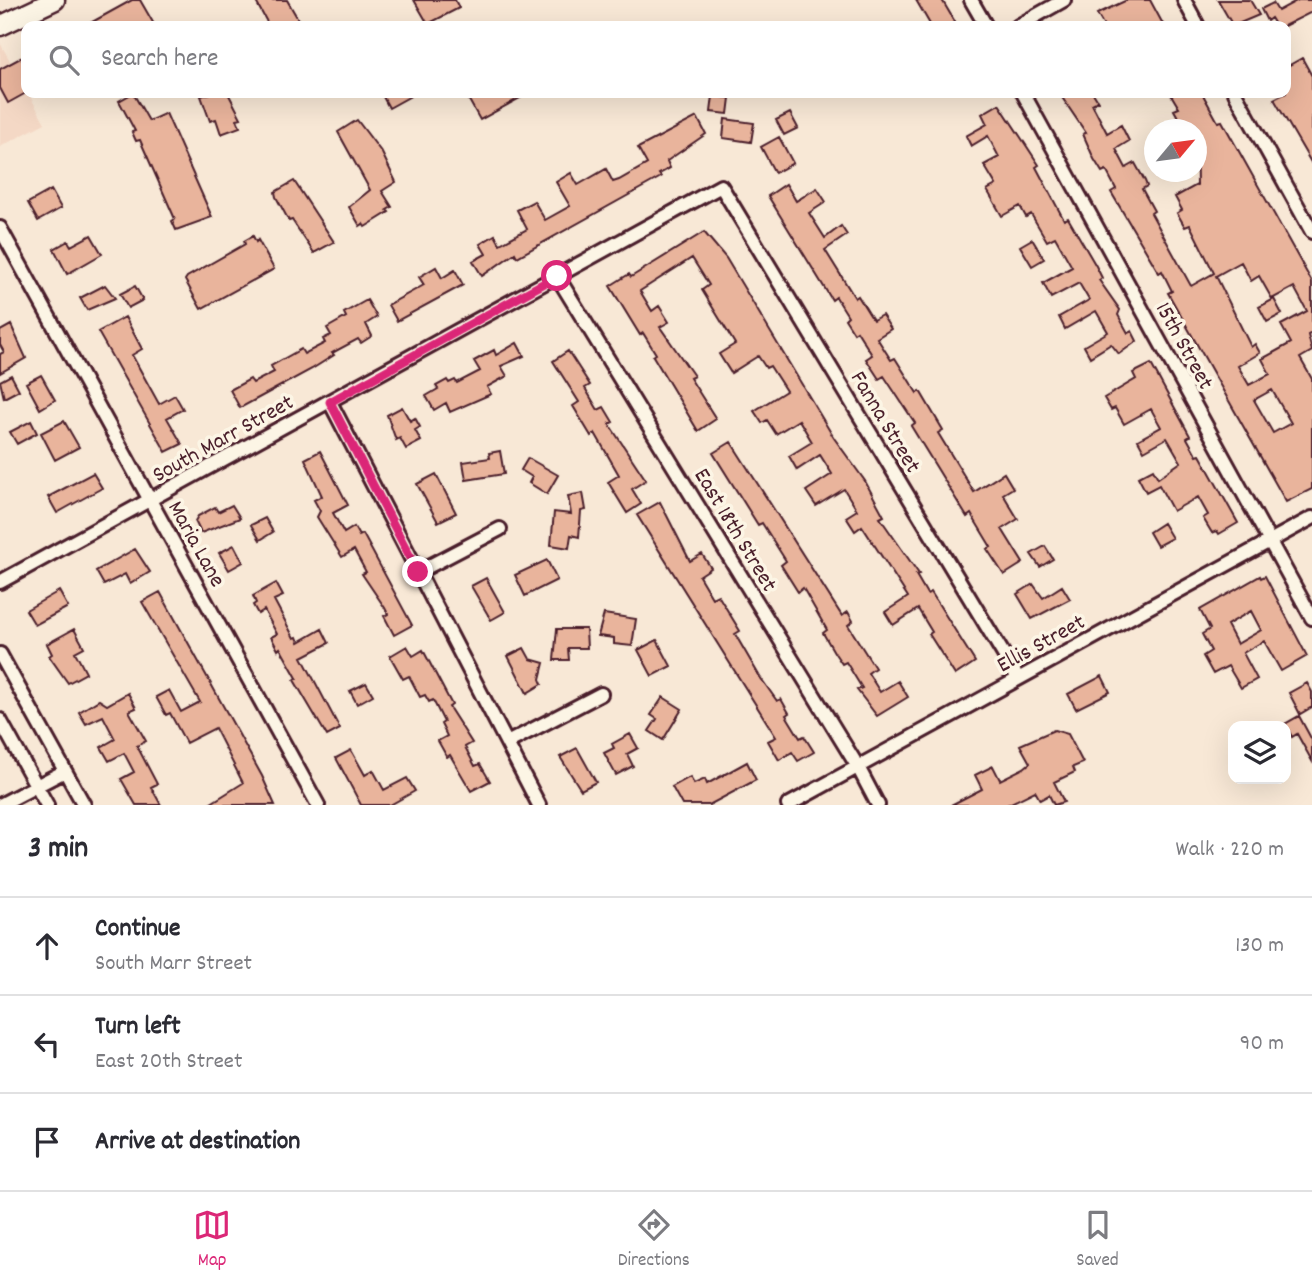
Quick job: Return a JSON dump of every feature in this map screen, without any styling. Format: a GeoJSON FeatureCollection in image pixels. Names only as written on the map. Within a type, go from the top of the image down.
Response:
{"type":"FeatureCollection","features":[{"type":"Feature","properties":{"kind":"main road"},"geometry":{"type":"LineString","coordinates":[[0,26],[55,0]]}},
{"type":"Feature","properties":{"kind":"street"},"geometry":{"type":"LineString","coordinates":[[971,0],[983,21]]}},
{"type":"Feature","properties":{"kind":"street"},"geometry":{"type":"LineString","coordinates":[[1027,21],[1064,0]]}},
{"type":"Feature","properties":{"kind":"street"},"geometry":{"type":"LineString","coordinates":[[1184,0],[1195,21]]}},
{"type":"Feature","properties":{"kind":"street","name":"15th Street"},"geometry":{"type":"LineString","coordinates":[[1026,98],[1312,618]]}},
{"type":"Feature","properties":{"kind":"street"},"geometry":{"type":"LineString","coordinates":[[1238,98],[1312,232]]}},
{"type":"Feature","properties":{"kind":"street","name":"South Marr Street"},"geometry":{"type":"LineString","coordinates":[[0,582],[721,186]]}},
{"type":"Feature","properties":{"kind":"street","name":"Fanna Street"},"geometry":{"type":"LineString","coordinates":[[721,186],[1018,678]]}},
{"type":"Feature","properties":{"kind":"street","name":"Maria Lane"},"geometry":{"type":"LineString","coordinates":[[0,228],[318,805]]}},
{"type":"Feature","properties":{"kind":"street","name":"East 18th Street"},"geometry":{"type":"LineString","coordinates":[[557,276],[858,766],[878,805]]}},
{"type":"Feature","properties":{"kind":"street"},"geometry":{"type":"LineString","coordinates":[[330,402],[539,805]]}},
{"type":"Feature","properties":{"kind":"street","name":"Ellis Street"},"geometry":{"type":"LineString","coordinates":[[788,805],[1312,518]]}},
{"type":"Feature","properties":{"kind":"street"},"geometry":{"type":"LineString","coordinates":[[418,572],[500,529]]}},
{"type":"Feature","properties":{"kind":"street"},"geometry":{"type":"LineString","coordinates":[[0,654],[85,805]]}},
{"type":"Feature","properties":{"kind":"street"},"geometry":{"type":"LineString","coordinates":[[507,743],[601,694]]}},
{"type":"Feature","properties":{"kind":"street"},"geometry":{"type":"LineString","coordinates":[[0,720],[47,805]]}},
{"type":"Feature","properties":{"kind":"street"},"geometry":{"type":"LineString","coordinates":[[0,805],[65,771]]}},
{"type":"Feature","properties":{"kind":"shaded area"},"geometry":{"type":"Polygon","coordinates":[[[0,43],[21,80],[21,98],[31,98],[45,123],[0,147],[0,43]]]}},
{"type":"Feature","properties":{"kind":"building"},"geometry":{"type":"Polygon","coordinates":[[[132,0],[140,0],[152,21],[94,21],[132,0]]]}},
{"type":"Feature","properties":{"kind":"building"},"geometry":{"type":"Polygon","coordinates":[[[255,0],[287,0],[299,21],[266,21],[255,0]]]}},
{"type":"Feature","properties":{"kind":"building"},"geometry":{"type":"Polygon","coordinates":[[[414,0],[455,0],[459,8],[434,21],[426,21],[414,0]]]}},
{"type":"Feature","properties":{"kind":"building"},"geometry":{"type":"Polygon","coordinates":[[[916,0],[942,0],[954,21],[928,21],[916,0]]]}},
{"type":"Feature","properties":{"kind":"building"},"geometry":{"type":"Polygon","coordinates":[[[1127,0],[1150,0],[1161,21],[1101,21],[1097,14],[1127,0]]]}},
{"type":"Feature","properties":{"kind":"building"},"geometry":{"type":"Polygon","coordinates":[[[1218,0],[1250,0],[1259,15],[1245,21],[1230,21],[1218,0]]]}},
{"type":"Feature","properties":{"kind":"building"},"geometry":{"type":"Polygon","coordinates":[[[1298,0],[1312,0],[1312,12],[1291,22],[1273,21],[1271,18],[1267,21],[1261,9],[1273,3],[1278,11],[1298,0]]]}},
{"type":"Feature","properties":{"kind":"building"},"geometry":{"type":"Polygon","coordinates":[[[21,58],[21,96],[8,103],[0,88],[0,69],[21,58]]]}},
{"type":"Feature","properties":{"kind":"building"},"geometry":{"type":"Polygon","coordinates":[[[1302,58],[1312,76],[1312,164],[1274,99],[1291,98],[1291,64],[1302,58]]]}},
{"type":"Feature","properties":{"kind":"building"},"geometry":{"type":"Polygon","coordinates":[[[136,98],[149,121],[166,113],[212,217],[176,230],[172,221],[175,219],[140,140],[136,141],[132,132],[135,131],[119,101],[136,98]]]}},
{"type":"Feature","properties":{"kind":"building"},"geometry":{"type":"Polygon","coordinates":[[[202,98],[231,98],[241,118],[237,119],[240,127],[221,134],[216,119],[210,121],[202,98]]]}},
{"type":"Feature","properties":{"kind":"building"},"geometry":{"type":"Polygon","coordinates":[[[384,98],[407,98],[389,108],[384,98]]]}},
{"type":"Feature","properties":{"kind":"building"},"geometry":{"type":"Polygon","coordinates":[[[468,98],[520,98],[480,120],[468,98]]]}},
{"type":"Feature","properties":{"kind":"building"},"geometry":{"type":"Polygon","coordinates":[[[713,98],[730,98],[728,114],[711,112],[713,98]]]}},
{"type":"Feature","properties":{"kind":"building"},"geometry":{"type":"Polygon","coordinates":[[[1062,98],[1096,98],[1098,101],[1092,104],[1107,133],[1121,125],[1129,141],[1116,149],[1126,168],[1135,163],[1144,179],[1147,186],[1142,189],[1154,211],[1151,213],[1191,286],[1214,273],[1190,225],[1185,227],[1177,213],[1182,210],[1175,197],[1197,185],[1197,182],[1207,182],[1207,119],[1179,119],[1174,110],[1179,108],[1173,98],[1205,98],[1218,122],[1222,121],[1312,282],[1312,333],[1308,335],[1312,351],[1300,358],[1312,379],[1312,489],[1286,502],[1168,293],[1172,291],[1162,271],[1159,273],[1111,192],[1116,189],[1106,170],[1102,172],[1083,134],[1086,133],[1062,98]],[[1241,262],[1216,276],[1251,347],[1255,344],[1260,353],[1238,366],[1249,385],[1270,374],[1262,359],[1291,343],[1281,325],[1307,311],[1294,287],[1272,299],[1259,276],[1251,281],[1241,262]],[[1272,390],[1254,400],[1273,433],[1291,423],[1272,390]]]}},
{"type":"Feature","properties":{"kind":"building"},"geometry":{"type":"Polygon","coordinates":[[[999,104],[1039,165],[1036,167],[1064,220],[1068,218],[1102,278],[1099,280],[1120,310],[1118,315],[1128,333],[1132,331],[1137,341],[1119,354],[1111,344],[1090,357],[1084,346],[1108,332],[1096,311],[1065,329],[1059,317],[1089,300],[1079,283],[1051,298],[1043,283],[1072,267],[1055,237],[1047,241],[1031,214],[1026,217],[1020,206],[1002,216],[987,190],[996,185],[984,165],[999,157],[988,136],[971,146],[966,136],[987,124],[982,114],[999,104]]]}},
{"type":"Feature","properties":{"kind":"building"},"geometry":{"type":"Polygon","coordinates":[[[790,113],[798,128],[784,135],[776,120],[790,113]]]}},
{"type":"Feature","properties":{"kind":"building"},"geometry":{"type":"Polygon","coordinates":[[[697,117],[706,134],[667,161],[670,168],[659,174],[661,177],[517,257],[515,253],[482,276],[473,261],[486,254],[480,244],[495,235],[500,244],[527,229],[517,210],[534,201],[545,220],[570,206],[556,182],[571,173],[578,185],[606,169],[613,182],[619,180],[647,164],[638,148],[697,117]]]}},
{"type":"Feature","properties":{"kind":"building"},"geometry":{"type":"Polygon","coordinates":[[[725,119],[754,123],[751,142],[723,138],[725,119]]]}},
{"type":"Feature","properties":{"kind":"building"},"geometry":{"type":"Polygon","coordinates":[[[357,120],[382,153],[396,182],[382,191],[392,207],[387,210],[389,212],[365,227],[363,224],[360,226],[349,207],[370,190],[338,132],[357,120]]]}},
{"type":"Feature","properties":{"kind":"building"},"geometry":{"type":"Polygon","coordinates":[[[779,137],[793,163],[775,173],[761,147],[779,137]]]}},
{"type":"Feature","properties":{"kind":"building"},"geometry":{"type":"Polygon","coordinates":[[[294,181],[334,242],[314,253],[292,220],[289,221],[276,197],[275,192],[294,181]]]}},
{"type":"Feature","properties":{"kind":"building"},"geometry":{"type":"Polygon","coordinates":[[[786,184],[796,201],[817,188],[826,202],[809,213],[825,238],[841,226],[847,235],[825,250],[855,298],[858,296],[873,320],[882,315],[891,329],[877,338],[891,360],[895,358],[917,393],[920,391],[943,430],[938,433],[974,492],[1004,473],[1013,488],[1003,494],[1018,519],[1002,529],[1023,563],[1004,575],[987,549],[991,547],[971,514],[967,517],[911,426],[915,423],[884,376],[879,379],[866,359],[872,355],[857,331],[854,333],[845,319],[848,316],[836,297],[832,300],[768,196],[786,184]]]}},
{"type":"Feature","properties":{"kind":"building"},"geometry":{"type":"Polygon","coordinates":[[[51,190],[61,208],[38,221],[28,203],[51,190]]]}},
{"type":"Feature","properties":{"kind":"building"},"geometry":{"type":"Polygon","coordinates":[[[704,232],[726,258],[834,438],[865,481],[884,516],[880,518],[919,574],[916,575],[927,594],[931,592],[975,662],[955,675],[929,634],[932,632],[918,609],[893,625],[885,612],[908,597],[862,526],[855,531],[846,517],[857,510],[844,489],[816,506],[806,491],[832,474],[820,455],[797,470],[789,456],[812,442],[799,420],[776,434],[767,420],[762,423],[754,411],[786,391],[770,366],[766,368],[758,356],[731,373],[719,354],[735,344],[702,290],[709,285],[692,258],[640,291],[652,311],[659,306],[669,322],[660,327],[694,376],[690,378],[716,419],[698,431],[653,356],[656,354],[643,333],[640,335],[610,286],[629,274],[631,277],[704,232]]]}},
{"type":"Feature","properties":{"kind":"building"},"geometry":{"type":"Polygon","coordinates":[[[91,235],[102,254],[67,274],[54,249],[68,241],[71,246],[91,235]]]}},
{"type":"Feature","properties":{"kind":"building"},"geometry":{"type":"Polygon","coordinates":[[[253,236],[274,269],[201,309],[185,280],[187,277],[245,244],[244,241],[253,236]]]}},
{"type":"Feature","properties":{"kind":"building"},"geometry":{"type":"Polygon","coordinates":[[[1032,239],[1044,259],[1032,266],[1020,246],[1032,239]]]}},
{"type":"Feature","properties":{"kind":"building"},"geometry":{"type":"Polygon","coordinates":[[[436,267],[442,278],[455,270],[463,285],[397,321],[388,305],[424,285],[419,277],[436,267]]]}},
{"type":"Feature","properties":{"kind":"building"},"geometry":{"type":"Polygon","coordinates":[[[105,285],[115,298],[87,310],[80,298],[105,285]]]}},
{"type":"Feature","properties":{"kind":"building"},"geometry":{"type":"Polygon","coordinates":[[[135,286],[143,300],[128,308],[120,294],[135,286]]]}},
{"type":"Feature","properties":{"kind":"building"},"geometry":{"type":"Polygon","coordinates":[[[1274,299],[1282,314],[1267,322],[1259,307],[1274,299]]]}},
{"type":"Feature","properties":{"kind":"building"},"geometry":{"type":"Polygon","coordinates":[[[367,300],[377,317],[366,324],[372,336],[361,343],[358,339],[332,353],[334,355],[312,369],[240,408],[230,390],[250,379],[253,383],[274,372],[271,366],[301,349],[304,354],[325,343],[323,339],[331,335],[327,328],[346,317],[344,313],[367,300]]]}},
{"type":"Feature","properties":{"kind":"building"},"geometry":{"type":"Polygon","coordinates":[[[125,317],[142,349],[132,355],[159,404],[175,395],[183,409],[167,418],[182,444],[166,452],[98,332],[125,317]]]}},
{"type":"Feature","properties":{"kind":"building"},"geometry":{"type":"Polygon","coordinates":[[[11,325],[26,358],[0,373],[0,354],[4,352],[0,345],[0,331],[11,325]]]}},
{"type":"Feature","properties":{"kind":"building"},"geometry":{"type":"Polygon","coordinates":[[[517,343],[524,356],[501,366],[507,376],[487,387],[491,394],[450,412],[446,403],[434,410],[426,396],[438,389],[436,386],[447,380],[449,383],[455,380],[457,383],[480,371],[474,361],[494,350],[496,355],[517,343]]]}},
{"type":"Feature","properties":{"kind":"building"},"geometry":{"type":"Polygon","coordinates":[[[568,351],[590,385],[585,388],[598,410],[604,407],[613,422],[609,424],[646,480],[632,489],[641,504],[627,513],[608,482],[619,475],[595,433],[591,436],[573,406],[579,402],[553,361],[568,351]]]}},
{"type":"Feature","properties":{"kind":"building"},"geometry":{"type":"Polygon","coordinates":[[[1151,364],[1190,436],[1187,438],[1197,456],[1200,455],[1238,523],[1219,534],[1217,531],[1212,533],[1203,518],[1208,515],[1198,497],[1173,511],[1159,485],[1146,492],[1138,477],[1153,469],[1158,478],[1181,462],[1167,438],[1144,451],[1138,440],[1161,427],[1151,409],[1124,424],[1115,408],[1111,410],[1104,398],[1136,379],[1133,373],[1151,364]]]}},
{"type":"Feature","properties":{"kind":"building"},"geometry":{"type":"Polygon","coordinates":[[[11,375],[19,390],[4,398],[0,381],[11,375]]]}},
{"type":"Feature","properties":{"kind":"building"},"geometry":{"type":"Polygon","coordinates":[[[41,375],[55,400],[40,409],[26,383],[41,375]]]}},
{"type":"Feature","properties":{"kind":"building"},"geometry":{"type":"Polygon","coordinates":[[[402,407],[410,421],[415,418],[420,427],[415,430],[421,441],[406,449],[400,438],[396,440],[387,415],[402,407]]]}},
{"type":"Feature","properties":{"kind":"building"},"geometry":{"type":"Polygon","coordinates":[[[31,421],[37,433],[17,444],[10,432],[31,421]]]}},
{"type":"Feature","properties":{"kind":"building"},"geometry":{"type":"Polygon","coordinates":[[[64,421],[79,447],[55,460],[41,433],[64,421]]]}},
{"type":"Feature","properties":{"kind":"building"},"geometry":{"type":"Polygon","coordinates":[[[731,442],[842,616],[848,612],[853,621],[848,625],[875,668],[868,673],[880,692],[898,681],[908,697],[877,716],[857,690],[862,688],[846,662],[842,664],[823,633],[827,630],[803,588],[798,592],[781,565],[786,561],[762,523],[758,525],[713,453],[731,442]]]}},
{"type":"Feature","properties":{"kind":"building"},"geometry":{"type":"Polygon","coordinates":[[[320,451],[348,505],[333,513],[344,533],[354,527],[359,536],[363,534],[412,625],[394,635],[384,616],[388,614],[362,574],[366,572],[354,550],[342,557],[317,517],[320,511],[314,500],[322,496],[305,459],[320,451]]]}},
{"type":"Feature","properties":{"kind":"building"},"geometry":{"type":"Polygon","coordinates":[[[500,451],[504,474],[466,480],[463,462],[490,458],[489,453],[500,451]]]}},
{"type":"Feature","properties":{"kind":"building"},"geometry":{"type":"Polygon","coordinates":[[[528,458],[558,475],[547,494],[529,483],[532,477],[521,470],[528,458]]]}},
{"type":"Feature","properties":{"kind":"building"},"geometry":{"type":"Polygon","coordinates":[[[93,473],[102,488],[57,513],[48,497],[93,473]]]}},
{"type":"Feature","properties":{"kind":"building"},"geometry":{"type":"Polygon","coordinates":[[[436,474],[456,513],[438,522],[417,484],[436,474]]]}},
{"type":"Feature","properties":{"kind":"building"},"geometry":{"type":"Polygon","coordinates":[[[583,493],[586,510],[581,511],[579,537],[571,535],[569,548],[551,545],[554,512],[571,514],[568,496],[583,493]]]}},
{"type":"Feature","properties":{"kind":"building"},"geometry":{"type":"Polygon","coordinates":[[[660,502],[690,561],[702,554],[711,568],[699,576],[712,598],[718,595],[740,631],[735,634],[760,677],[777,701],[781,699],[789,713],[786,715],[800,738],[804,736],[814,752],[798,761],[792,752],[779,760],[768,741],[776,737],[637,515],[660,502]]]}},
{"type":"Feature","properties":{"kind":"building"},"geometry":{"type":"Polygon","coordinates":[[[232,505],[240,518],[201,533],[195,521],[198,516],[215,507],[218,512],[232,505]]]}},
{"type":"Feature","properties":{"kind":"building"},"geometry":{"type":"Polygon","coordinates":[[[265,518],[273,532],[260,540],[251,525],[265,518]]]}},
{"type":"Feature","properties":{"kind":"building"},"geometry":{"type":"Polygon","coordinates":[[[1163,523],[1172,538],[1157,546],[1149,532],[1163,523]]]}},
{"type":"Feature","properties":{"kind":"building"},"geometry":{"type":"Polygon","coordinates":[[[234,545],[243,562],[229,570],[219,553],[234,545]]]}},
{"type":"Feature","properties":{"kind":"building"},"geometry":{"type":"Polygon","coordinates":[[[1045,546],[1053,559],[1040,567],[1031,554],[1045,546]]]}},
{"type":"Feature","properties":{"kind":"building"},"geometry":{"type":"Polygon","coordinates":[[[135,549],[150,572],[130,584],[125,574],[104,585],[96,571],[135,549]]]}},
{"type":"Feature","properties":{"kind":"building"},"geometry":{"type":"Polygon","coordinates":[[[547,560],[557,580],[525,596],[515,575],[547,560]]]}},
{"type":"Feature","properties":{"kind":"building"},"geometry":{"type":"Polygon","coordinates":[[[1260,576],[1265,576],[1307,656],[1281,671],[1264,641],[1243,653],[1257,679],[1241,688],[1228,666],[1213,674],[1203,656],[1211,651],[1202,634],[1210,629],[1200,610],[1260,576]],[[1251,611],[1227,625],[1237,644],[1261,630],[1251,611]]]}},
{"type":"Feature","properties":{"kind":"building"},"geometry":{"type":"Polygon","coordinates":[[[486,578],[505,612],[491,620],[471,586],[486,578]]]}},
{"type":"Feature","properties":{"kind":"building"},"geometry":{"type":"Polygon","coordinates":[[[276,583],[283,596],[274,600],[294,638],[297,637],[299,642],[322,629],[329,643],[302,657],[340,729],[327,736],[294,680],[297,678],[271,637],[277,634],[264,610],[258,614],[253,605],[256,603],[253,596],[276,583]]]}},
{"type":"Feature","properties":{"kind":"building"},"geometry":{"type":"Polygon","coordinates":[[[1033,584],[1043,598],[1062,586],[1070,599],[1032,619],[1017,594],[1033,584]]]}},
{"type":"Feature","properties":{"kind":"building"},"geometry":{"type":"Polygon","coordinates":[[[59,591],[68,607],[35,625],[26,610],[59,591]]]}},
{"type":"Feature","properties":{"kind":"building"},"geometry":{"type":"Polygon","coordinates":[[[160,592],[262,776],[275,805],[208,805],[243,783],[215,728],[186,743],[170,713],[166,715],[156,697],[169,690],[181,712],[200,702],[142,602],[160,592]]]}},
{"type":"Feature","properties":{"kind":"building"},"geometry":{"type":"Polygon","coordinates":[[[604,614],[636,619],[632,646],[614,644],[614,638],[598,636],[604,614]]]}},
{"type":"Feature","properties":{"kind":"building"},"geometry":{"type":"Polygon","coordinates":[[[74,629],[84,647],[75,652],[86,673],[68,683],[49,656],[52,654],[47,644],[74,629]]]}},
{"type":"Feature","properties":{"kind":"building"},"geometry":{"type":"Polygon","coordinates":[[[557,629],[586,629],[587,648],[568,648],[569,660],[554,660],[557,629]]]}},
{"type":"Feature","properties":{"kind":"building"},"geometry":{"type":"Polygon","coordinates":[[[657,640],[671,666],[652,676],[638,650],[657,640]]]}},
{"type":"Feature","properties":{"kind":"building"},"geometry":{"type":"Polygon","coordinates":[[[407,646],[413,656],[423,650],[452,705],[449,707],[472,743],[465,747],[475,766],[480,764],[490,781],[471,791],[450,755],[447,757],[438,741],[447,736],[441,724],[444,722],[433,700],[429,702],[425,695],[420,697],[409,676],[403,679],[390,656],[407,646]]]}},
{"type":"Feature","properties":{"kind":"building"},"geometry":{"type":"Polygon","coordinates":[[[524,648],[530,659],[544,663],[540,679],[542,684],[527,693],[508,656],[524,648]]]}},
{"type":"Feature","properties":{"kind":"building"},"geometry":{"type":"Polygon","coordinates":[[[1102,676],[1110,692],[1076,709],[1068,694],[1102,676]]]}},
{"type":"Feature","properties":{"kind":"building"},"geometry":{"type":"Polygon","coordinates":[[[366,683],[373,695],[357,704],[350,691],[366,683]]]}},
{"type":"Feature","properties":{"kind":"building"},"geometry":{"type":"Polygon","coordinates":[[[1307,683],[1312,692],[1312,707],[1300,714],[1289,693],[1307,683]]]}},
{"type":"Feature","properties":{"kind":"building"},"geometry":{"type":"Polygon","coordinates":[[[128,693],[136,708],[129,711],[146,741],[137,746],[157,784],[151,787],[161,805],[136,805],[121,779],[134,772],[124,753],[109,761],[101,747],[115,739],[103,716],[86,724],[79,712],[99,700],[107,705],[128,693]]]}},
{"type":"Feature","properties":{"kind":"building"},"geometry":{"type":"Polygon","coordinates":[[[663,697],[682,709],[663,740],[649,731],[657,719],[651,715],[663,697]]]}},
{"type":"Feature","properties":{"kind":"building"},"geometry":{"type":"Polygon","coordinates":[[[1299,716],[1312,740],[1312,761],[1297,734],[1292,737],[1290,721],[1299,716]]]}},
{"type":"Feature","properties":{"kind":"building"},"geometry":{"type":"Polygon","coordinates":[[[1054,730],[1068,734],[1083,763],[1073,767],[1075,772],[1054,782],[1064,802],[1054,805],[1049,795],[1040,800],[1035,791],[1007,805],[951,805],[982,789],[975,775],[993,766],[1000,780],[1024,768],[1030,763],[1020,745],[1054,730]]]}},
{"type":"Feature","properties":{"kind":"building"},"geometry":{"type":"Polygon","coordinates":[[[630,734],[638,748],[627,754],[633,766],[616,775],[604,753],[614,748],[612,744],[630,734]]]}},
{"type":"Feature","properties":{"kind":"building"},"geometry":{"type":"Polygon","coordinates":[[[577,748],[596,782],[581,790],[560,757],[577,748]]]}},
{"type":"Feature","properties":{"kind":"building"},"geometry":{"type":"Polygon","coordinates":[[[351,750],[365,775],[373,770],[384,790],[407,778],[415,791],[390,805],[361,805],[336,758],[351,750]]]}},
{"type":"Feature","properties":{"kind":"building"},"geometry":{"type":"Polygon","coordinates":[[[747,762],[756,780],[709,805],[682,805],[672,787],[690,777],[694,784],[705,779],[707,784],[747,762]]]}},
{"type":"Feature","properties":{"kind":"route"},"geometry":{"type":"LineString","coordinates":[[418,572],[330,402],[557,276]]}}]}
